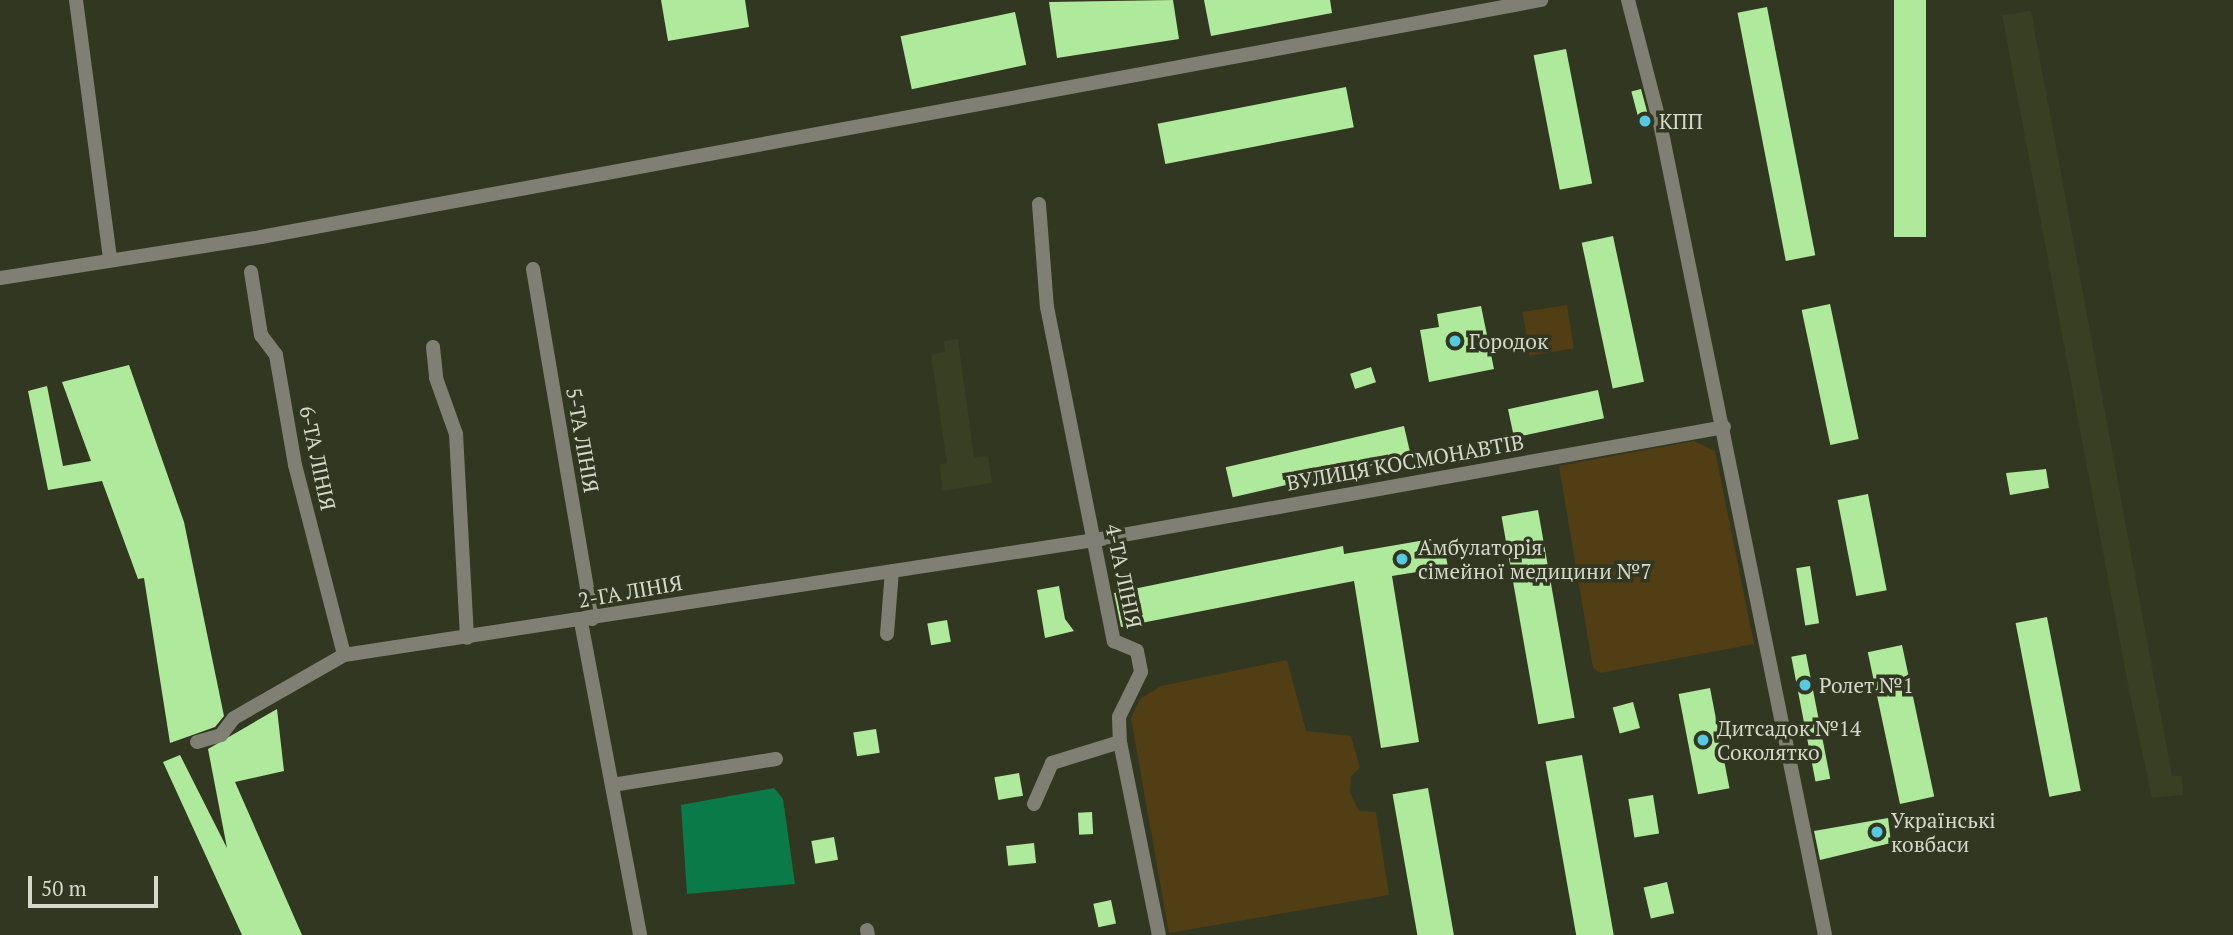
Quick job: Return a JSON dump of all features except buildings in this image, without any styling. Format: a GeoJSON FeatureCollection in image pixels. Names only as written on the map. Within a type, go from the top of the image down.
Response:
{"type":"FeatureCollection","features":[{"type":"Feature","properties":{"kind":"street"},"geometry":{"type":"LineString","coordinates":[[76,0],[110,260]]}},
{"type":"Feature","properties":{"kind":"street"},"geometry":{"type":"LineString","coordinates":[[0,278],[1541,0]]}},
{"type":"Feature","properties":{"kind":"street"},"geometry":{"type":"LineString","coordinates":[[1628,0],[1724,427],[1825,935]]}},
{"type":"Feature","properties":{"kind":"street","name":"4-ТА ЛІНІЯ"},"geometry":{"type":"LineString","coordinates":[[1039,204],[1047,307],[1114,641],[1137,651],[1141,672],[1119,717],[1120,743],[1159,935]]}},
{"type":"Feature","properties":{"kind":"street","name":"5-ТА ЛІНІЯ"},"geometry":{"type":"LineString","coordinates":[[533,269],[612,785],[640,935]]}},
{"type":"Feature","properties":{"kind":"street","name":"6-ТА ЛІНІЯ"},"geometry":{"type":"LineString","coordinates":[[251,272],[261,335],[276,355],[295,465],[344,655]]}},
{"type":"Feature","properties":{"kind":"street"},"geometry":{"type":"LineString","coordinates":[[433,346],[436,378],[456,434],[467,638]]}},
{"type":"Feature","properties":{"kind":"street","name":"ВУЛИЦЯ КОСМОНАВТІВ"},"geometry":{"type":"LineString","coordinates":[[1095,540],[1724,427]]}},
{"type":"Feature","properties":{"kind":"street","name":"2-ГА ЛІНІЯ"},"geometry":{"type":"LineString","coordinates":[[197,742],[221,735],[234,718],[344,655],[587,620],[1095,540]]}},
{"type":"Feature","properties":{"kind":"street"},"geometry":{"type":"LineString","coordinates":[[887,634],[892,571]]}},
{"type":"Feature","properties":{"kind":"street"},"geometry":{"type":"LineString","coordinates":[[1034,804],[1052,762],[1120,743]]}},
{"type":"Feature","properties":{"kind":"street"},"geometry":{"type":"LineString","coordinates":[[612,785],[776,759]]}},
{"type":"Feature","properties":{"kind":"shaded area"},"geometry":{"type":"Polygon","coordinates":[[[2031,11],[2172,776],[2182,776],[2183,795],[2152,798],[2130,695],[2002,15],[2031,11]]]}},
{"type":"Feature","properties":{"kind":"shaded area"},"geometry":{"type":"Polygon","coordinates":[[[1567,305],[1574,348],[1529,355],[1523,312],[1567,305]]]}},
{"type":"Feature","properties":{"kind":"shaded area"},"geometry":{"type":"Polygon","coordinates":[[[958,339],[974,458],[988,456],[992,483],[942,491],[940,464],[947,463],[931,355],[945,352],[944,341],[958,339]]]}},
{"type":"Feature","properties":{"kind":"shaded area"},"geometry":{"type":"Polygon","coordinates":[[[1694,441],[1715,451],[1754,644],[1600,673],[1593,668],[1559,466],[1694,441]]]}},
{"type":"Feature","properties":{"kind":"shaded area"},"geometry":{"type":"Polygon","coordinates":[[[1287,660],[1306,731],[1351,736],[1360,768],[1351,776],[1350,793],[1359,811],[1376,812],[1389,895],[1169,933],[1131,718],[1140,699],[1161,686],[1287,660]]]}},
{"type":"Feature","properties":{"kind":"shaded area"},"geometry":{"type":"Polygon","coordinates":[[[774,788],[783,799],[795,884],[687,894],[681,805],[774,788]]]}},
{"type":"Feature","properties":{"kind":"place","name":"КПП"},"geometry":{"type":"Point","coordinates":[1645,121]}},
{"type":"Feature","properties":{"kind":"place","name":"Городок"},"geometry":{"type":"Point","coordinates":[1455,341]}},
{"type":"Feature","properties":{"kind":"place","name":"Амбулаторія сімейної медицини №7"},"geometry":{"type":"Point","coordinates":[1402,559]}},
{"type":"Feature","properties":{"kind":"place","name":"Ролет №1"},"geometry":{"type":"Point","coordinates":[1805,685]}},
{"type":"Feature","properties":{"kind":"place","name":"Дитсадок №14 Соколятко"},"geometry":{"type":"Point","coordinates":[1703,740]}},
{"type":"Feature","properties":{"kind":"place","name":"Українські ковбаси"},"geometry":{"type":"Point","coordinates":[1877,832]}}]}
